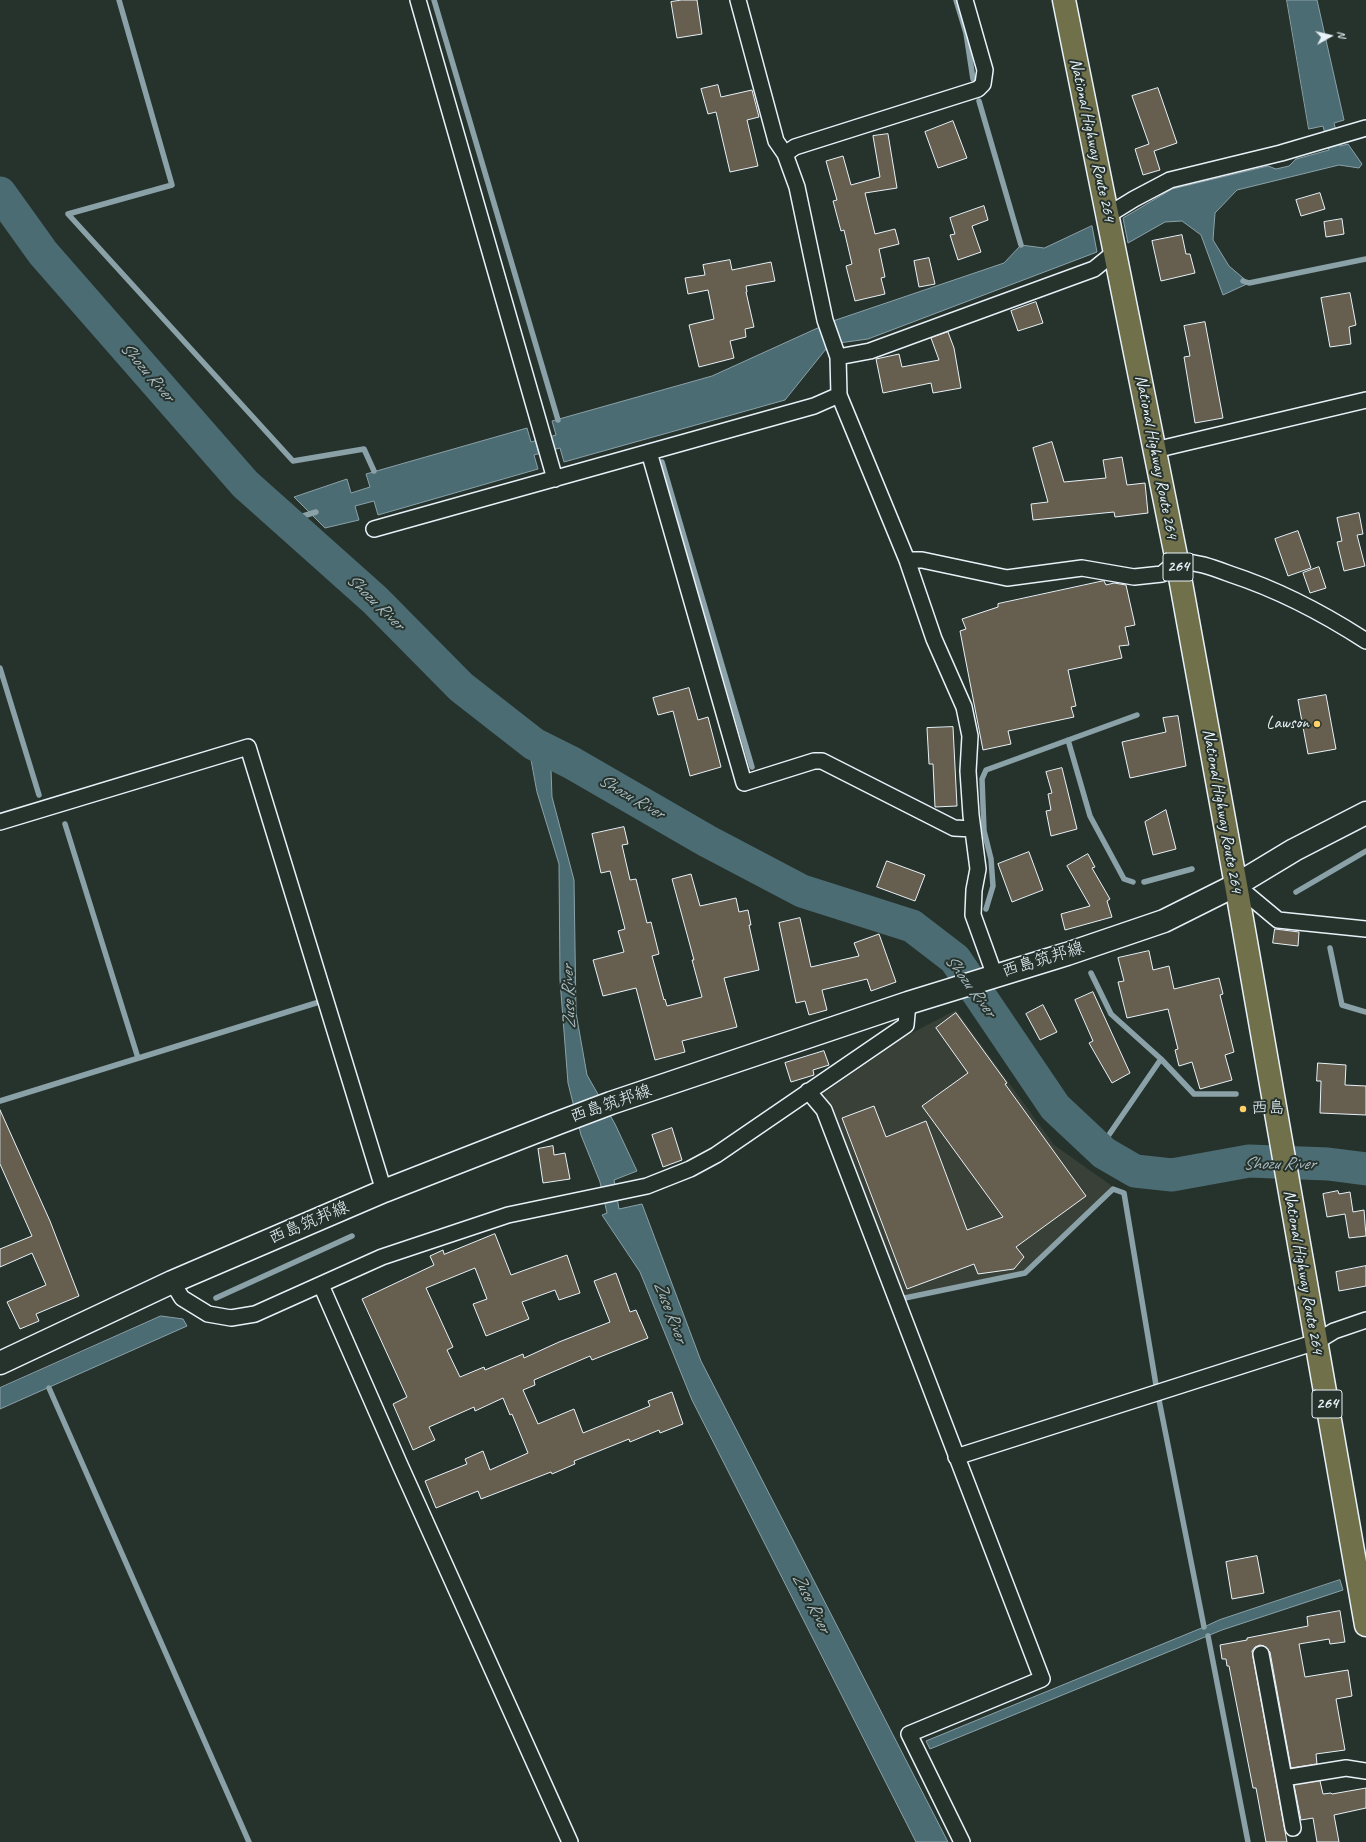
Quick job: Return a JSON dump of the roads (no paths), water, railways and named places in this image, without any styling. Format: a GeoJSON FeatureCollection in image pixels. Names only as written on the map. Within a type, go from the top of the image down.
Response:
{"type":"FeatureCollection","features":[{"type":"Feature","properties":{"kind":"highway","name":"National Highway Route 264"},"geometry":{"type":"LineString","coordinates":[[1064,0],[1116,252],[1177,561],[1236,885],[1366,1625]]}},
{"type":"Feature","properties":{"kind":"main road","name":"西島筑邦線"},"geometry":{"type":"LineString","coordinates":[[0,1363],[172,1282],[384,1191],[569,1118],[908,1003],[1067,954],[1164,921],[1236,885],[1294,850],[1366,813]]}},
{"type":"Feature","properties":{"kind":"street"},"geometry":{"type":"LineString","coordinates":[[418,0],[555,479]]}},
{"type":"Feature","properties":{"kind":"street"},"geometry":{"type":"LineString","coordinates":[[738,0],[776,141],[785,154],[797,187],[826,320],[836,353],[839,395],[907,560],[934,639],[964,707],[970,736],[968,771],[978,869],[974,890],[973,915],[995,976]]}},
{"type":"Feature","properties":{"kind":"street"},"geometry":{"type":"LineString","coordinates":[[785,154],[795,147],[978,89],[983,84],[985,70],[965,0]]}},
{"type":"Feature","properties":{"kind":"street"},"geometry":{"type":"LineString","coordinates":[[1108,215],[1170,180],[1281,153],[1366,128]]}},
{"type":"Feature","properties":{"kind":"street"},"geometry":{"type":"LineString","coordinates":[[836,353],[870,351],[1094,269],[1116,252]]}},
{"type":"Feature","properties":{"kind":"street"},"geometry":{"type":"LineString","coordinates":[[374,529],[814,406],[839,395]]}},
{"type":"Feature","properties":{"kind":"street"},"geometry":{"type":"LineString","coordinates":[[1155,450],[1366,400]]}},
{"type":"Feature","properties":{"kind":"street"},"geometry":{"type":"LineString","coordinates":[[649,452],[744,783],[814,762],[822,761],[954,828],[973,829]]}},
{"type":"Feature","properties":{"kind":"street"},"geometry":{"type":"LineString","coordinates":[[907,560],[922,560],[1007,578],[1082,568],[1134,577],[1162,574],[1177,561],[1195,562],[1242,578],[1299,602],[1336,621],[1366,641]]}},
{"type":"Feature","properties":{"kind":"street"},"geometry":{"type":"LineString","coordinates":[[0,822],[248,747],[384,1191]]}},
{"type":"Feature","properties":{"kind":"street"},"geometry":{"type":"LineString","coordinates":[[1236,885],[1278,920],[1366,929]]}},
{"type":"Feature","properties":{"kind":"street"},"geometry":{"type":"LineString","coordinates":[[172,1282],[182,1298],[194,1307],[208,1314],[231,1318],[255,1314],[322,1286],[382,1257],[501,1218],[647,1186],[676,1175],[716,1155],[906,1025],[908,1003]]}},
{"type":"Feature","properties":{"kind":"street"},"geometry":{"type":"LineString","coordinates":[[808,1091],[824,1110],[1042,1680],[909,1734],[962,1842]]}},
{"type":"Feature","properties":{"kind":"street"},"geometry":{"type":"LineString","coordinates":[[322,1286],[400,1465],[570,1842]]}},
{"type":"Feature","properties":{"kind":"street"},"geometry":{"type":"LineString","coordinates":[[956,1457],[1316,1342],[1334,1331],[1366,1320]]}},
{"type":"Feature","properties":{"kind":"street"},"geometry":{"type":"LineString","coordinates":[[1261,1654],[1293,1828]]}},
{"type":"Feature","properties":{"kind":"street"},"geometry":{"type":"LineString","coordinates":[[1284,1778],[1346,1768],[1366,1771]]}},
{"type":"Feature","properties":{"kind":"water"},"geometry":{"type":"Polygon","coordinates":[[[1287,0],[1317,0],[1344,120],[1334,123],[1340,146],[1348,144],[1362,164],[1359,168],[1339,165],[1237,190],[1215,213],[1213,240],[1229,266],[1249,283],[1223,295],[1201,235],[1182,221],[1165,222],[1128,243],[1123,218],[1172,189],[1268,166],[1276,169],[1289,166],[1296,159],[1329,150],[1323,126],[1309,129],[1287,0]]]}},
{"type":"Feature","properties":{"kind":"water"},"geometry":{"type":"Polygon","coordinates":[[[1092,226],[1097,252],[868,339],[839,343],[826,349],[785,400],[564,462],[560,448],[534,455],[538,469],[378,515],[374,501],[355,506],[359,520],[325,528],[294,497],[347,479],[351,493],[370,487],[366,474],[527,428],[531,442],[556,435],[552,421],[712,376],[833,321],[1004,263],[1021,245],[1044,248],[1092,226]]]}},
{"type":"Feature","properties":{"kind":"water","name":"Zuse River"},"geometry":{"type":"Polygon","coordinates":[[[531,758],[551,770],[552,797],[574,880],[576,1013],[587,1075],[615,1124],[637,1171],[614,1180],[619,1209],[642,1204],[701,1361],[948,1842],[916,1842],[692,1400],[640,1272],[602,1215],[607,1213],[600,1182],[581,1135],[568,1083],[560,980],[559,864],[537,792],[531,758]]]}},
{"type":"Feature","properties":{"kind":"water"},"geometry":{"type":"Polygon","coordinates":[[[161,1316],[183,1319],[187,1326],[0,1409],[0,1388],[161,1316]]]}},
{"type":"Feature","properties":{"kind":"water"},"geometry":{"type":"Polygon","coordinates":[[[1340,1580],[1343,1590],[1222,1630],[930,1749],[926,1741],[1219,1620],[1340,1580]]]}},
{"type":"Feature","properties":{"kind":"waterway"},"geometry":{"type":"LineString","coordinates":[[119,0],[172,185],[68,214],[293,461],[364,449],[374,471]]}},
{"type":"Feature","properties":{"kind":"waterway"},"geometry":{"type":"LineString","coordinates":[[434,0],[558,420]]}},
{"type":"Feature","properties":{"kind":"waterway"},"geometry":{"type":"LineString","coordinates":[[956,0],[966,33],[973,79]]}},
{"type":"Feature","properties":{"kind":"waterway"},"geometry":{"type":"LineString","coordinates":[[979,101],[1021,245]]}},
{"type":"Feature","properties":{"kind":"waterway","name":"Shozu River"},"geometry":{"type":"LineString","coordinates":[[0,193],[43,253],[245,484],[375,600],[461,687],[534,744],[572,763],[707,841],[802,891],[912,926],[955,959],[1055,1107],[1104,1153],[1135,1171],[1172,1175],[1249,1161],[1328,1164],[1366,1169]]}},
{"type":"Feature","properties":{"kind":"waterway"},"geometry":{"type":"LineString","coordinates":[[1243,281],[1249,283],[1366,259]]}},
{"type":"Feature","properties":{"kind":"waterway"},"geometry":{"type":"LineString","coordinates":[[662,462],[752,767]]}},
{"type":"Feature","properties":{"kind":"waterway"},"geometry":{"type":"LineString","coordinates":[[287,521],[316,512]]}},
{"type":"Feature","properties":{"kind":"waterway"},"geometry":{"type":"LineString","coordinates":[[0,668],[39,795]]}},
{"type":"Feature","properties":{"kind":"waterway"},"geometry":{"type":"LineString","coordinates":[[986,909],[993,886],[991,859],[984,831],[982,779],[986,770],[1137,715]]}},
{"type":"Feature","properties":{"kind":"waterway"},"geometry":{"type":"LineString","coordinates":[[1068,740],[1090,816],[1124,879],[1133,882]]}},
{"type":"Feature","properties":{"kind":"waterway"},"geometry":{"type":"LineString","coordinates":[[65,824],[138,1058]]}},
{"type":"Feature","properties":{"kind":"waterway"},"geometry":{"type":"LineString","coordinates":[[1296,892],[1366,851]]}},
{"type":"Feature","properties":{"kind":"waterway"},"geometry":{"type":"LineString","coordinates":[[1144,882],[1192,869]]}},
{"type":"Feature","properties":{"kind":"waterway"},"geometry":{"type":"LineString","coordinates":[[1330,948],[1342,1005],[1366,1012]]}},
{"type":"Feature","properties":{"kind":"waterway"},"geometry":{"type":"LineString","coordinates":[[1091,973],[1111,1014],[1161,1059]]}},
{"type":"Feature","properties":{"kind":"waterway"},"geometry":{"type":"LineString","coordinates":[[0,1101],[316,1003]]}},
{"type":"Feature","properties":{"kind":"waterway"},"geometry":{"type":"LineString","coordinates":[[1104,1153],[1104,1142],[1161,1059],[1194,1094],[1236,1094]]}},
{"type":"Feature","properties":{"kind":"waterway"},"geometry":{"type":"LineString","coordinates":[[900,1299],[1025,1273],[1113,1189],[1124,1193],[1156,1385]]}},
{"type":"Feature","properties":{"kind":"waterway"},"geometry":{"type":"LineString","coordinates":[[216,1298],[352,1236]]}},
{"type":"Feature","properties":{"kind":"waterway"},"geometry":{"type":"LineString","coordinates":[[49,1388],[249,1842]]}},
{"type":"Feature","properties":{"kind":"waterway"},"geometry":{"type":"LineString","coordinates":[[1159,1400],[1204,1627]]}},
{"type":"Feature","properties":{"kind":"waterway"},"geometry":{"type":"LineString","coordinates":[[1208,1636],[1248,1842]]}},
{"type":"Feature","properties":{"kind":"place","name":"Lawson"},"geometry":{"type":"Point","coordinates":[1317,724]}},
{"type":"Feature","properties":{"kind":"place","name":"西島"},"geometry":{"type":"Point","coordinates":[1243,1109]}}]}
